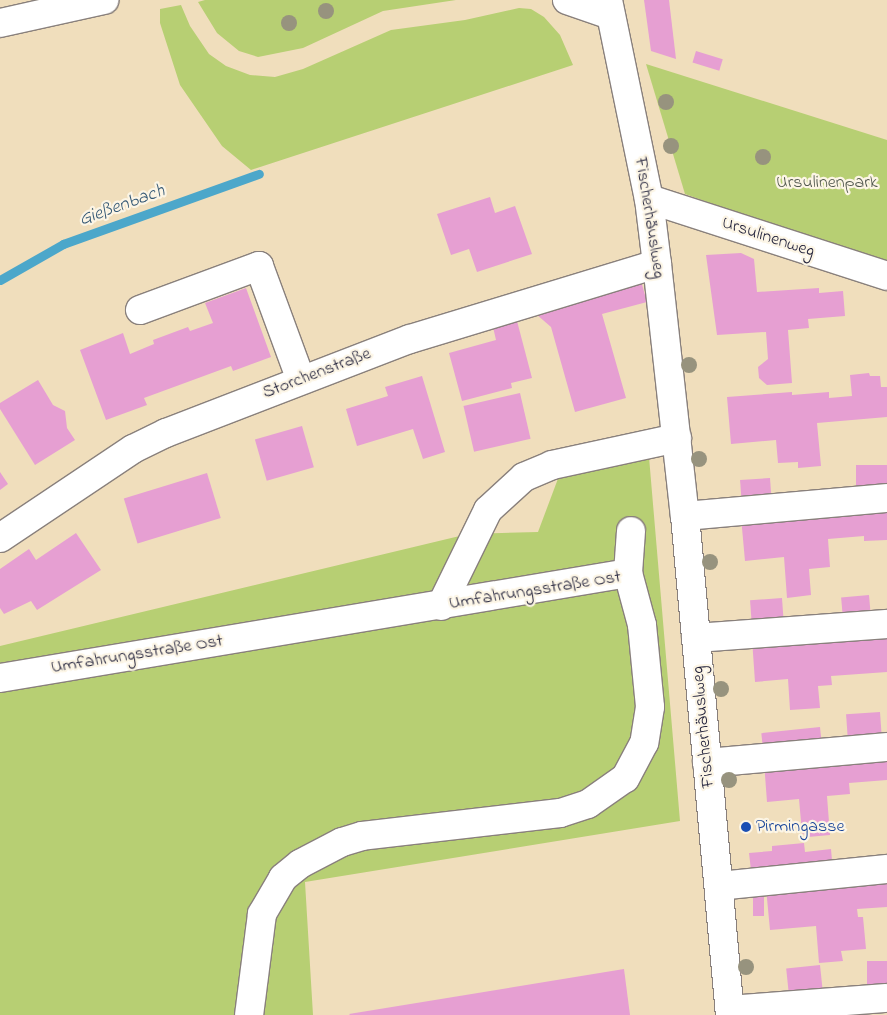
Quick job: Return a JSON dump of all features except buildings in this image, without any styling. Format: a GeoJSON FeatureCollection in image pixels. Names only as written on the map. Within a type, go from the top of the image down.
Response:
{"type":"FeatureCollection","features":[{"type":"Feature","properties":{"kind":"street"},"geometry":{"type":"LineString","coordinates":[[0,23],[104,0]]}},
{"type":"Feature","properties":{"kind":"street"},"geometry":{"type":"LineString","coordinates":[[567,0],[609,8]]}},
{"type":"Feature","properties":{"kind":"street","name":"Fischerhäuslweg"},"geometry":{"type":"LineString","coordinates":[[609,8],[649,199],[657,264],[685,516],[730,1012]]}},
{"type":"Feature","properties":{"kind":"street","name":"Ursulinenweg"},"geometry":{"type":"LineString","coordinates":[[649,199],[887,276]]}},
{"type":"Feature","properties":{"kind":"street","name":"Storchenstraße"},"geometry":{"type":"LineString","coordinates":[[0,538],[133,449],[166,433],[301,380],[444,328],[657,264]]}},
{"type":"Feature","properties":{"kind":"street"},"geometry":{"type":"LineString","coordinates":[[140,310],[259,266],[301,380]]}},
{"type":"Feature","properties":{"kind":"street"},"geometry":{"type":"LineString","coordinates":[[441,606],[474,534],[488,510],[524,477],[552,466],[676,438]]}},
{"type":"Feature","properties":{"kind":"street"},"geometry":{"type":"LineString","coordinates":[[685,516],[887,498]]}},
{"type":"Feature","properties":{"kind":"street"},"geometry":{"type":"LineString","coordinates":[[628,573],[631,531]]}},
{"type":"Feature","properties":{"kind":"street","name":"Umfahrungsstraße Ost"},"geometry":{"type":"LineString","coordinates":[[0,678],[441,606],[628,573],[642,625],[650,707],[644,743],[625,778],[588,804],[560,813],[362,836],[342,842],[300,864],[278,885],[262,914],[249,1015]]}},
{"type":"Feature","properties":{"kind":"street"},"geometry":{"type":"LineString","coordinates":[[696,638],[887,624]]}},
{"type":"Feature","properties":{"kind":"street"},"geometry":{"type":"LineString","coordinates":[[707,763],[887,747]]}},
{"type":"Feature","properties":{"kind":"street"},"geometry":{"type":"LineString","coordinates":[[719,886],[887,870]]}},
{"type":"Feature","properties":{"kind":"street"},"geometry":{"type":"LineString","coordinates":[[730,1012],[887,998]]}},
{"type":"Feature","properties":{"kind":"green space"},"geometry":{"type":"Polygon","coordinates":[[[205,0],[456,0],[383,11],[303,48],[258,57],[239,51],[217,33],[198,2],[205,0]]]}},
{"type":"Feature","properties":{"kind":"green space"},"geometry":{"type":"Polygon","coordinates":[[[181,5],[190,26],[209,54],[226,66],[250,75],[275,77],[303,69],[391,30],[465,20],[519,8],[531,9],[544,17],[560,35],[573,65],[251,170],[222,146],[180,85],[160,23],[160,9],[181,5]]]}},
{"type":"Feature","properties":{"kind":"green space","name":"Ursulinenpark"},"geometry":{"type":"Polygon","coordinates":[[[646,64],[887,140],[887,267],[685,194],[646,64]]]}},
{"type":"Feature","properties":{"kind":"green space"},"geometry":{"type":"Polygon","coordinates":[[[649,457],[680,821],[305,882],[313,1015],[0,1015],[0,646],[468,534],[538,532],[559,476],[649,457]]]}},
{"type":"Feature","properties":{"kind":"waterway","name":"Gießenbach"},"geometry":{"type":"LineString","coordinates":[[0,280],[63,244],[259,174]]}},
{"type":"Feature","properties":{"kind":"place","name":"Pirmingasse"},"geometry":{"type":"Point","coordinates":[746,827]}}]}
